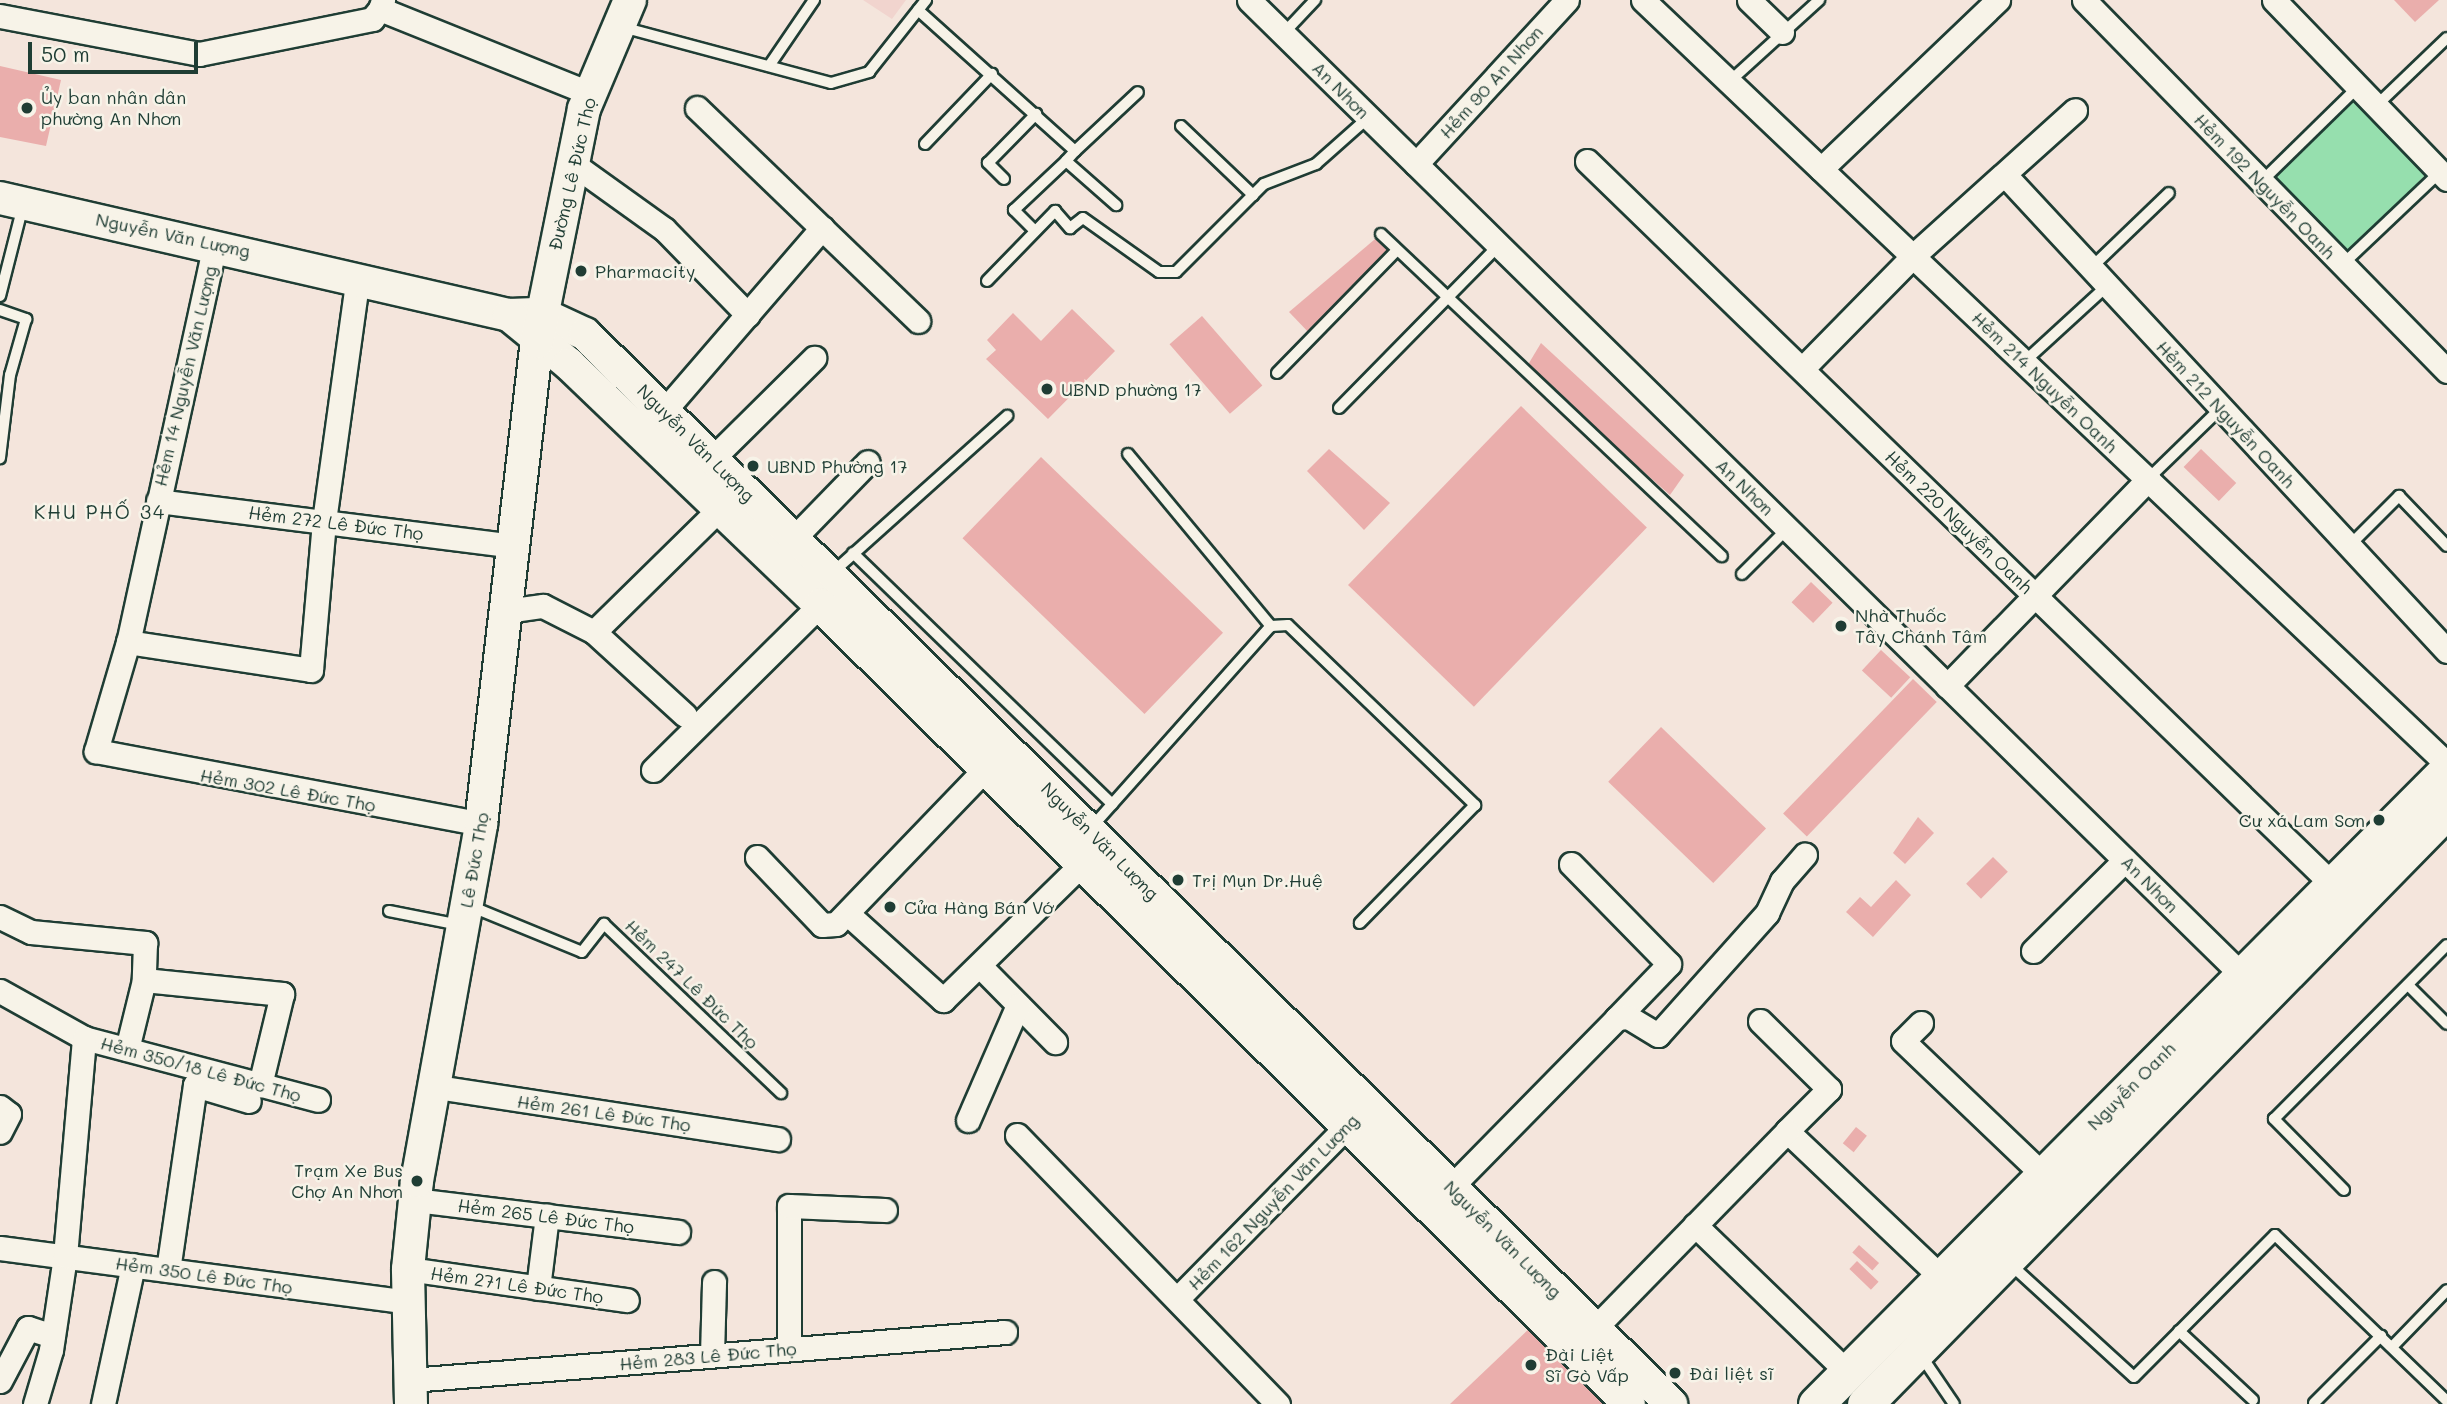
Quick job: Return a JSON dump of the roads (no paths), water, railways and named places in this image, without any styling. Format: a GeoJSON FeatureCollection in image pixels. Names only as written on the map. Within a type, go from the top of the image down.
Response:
{"type":"FeatureCollection","features":[{"type":"Feature","properties":{"kind":"main road","name":"Nguyễn Oanh"},"geometry":{"type":"LineString","coordinates":[[1867,1404],[2006,1260],[2253,986],[2332,884],[2447,770]]}},
{"type":"Feature","properties":{"kind":"main road","name":"Nguyễn Oanh"},"geometry":{"type":"LineString","coordinates":[[1816,1404],[2043,1175],[2447,810]]}},
{"type":"Feature","properties":{"kind":"street","name":"An Nhơn"},"geometry":{"type":"LineString","coordinates":[[1249,0],[2253,986]]}},
{"type":"Feature","properties":{"kind":"street","name":"Hẻm 90 An Nhơn"},"geometry":{"type":"LineString","coordinates":[[1416,164],[1567,0]]}},
{"type":"Feature","properties":{"kind":"street","name":"Hẻm 214 Nguyễn Oanh"},"geometry":{"type":"LineString","coordinates":[[1643,0],[2447,764]]}},
{"type":"Feature","properties":{"kind":"street"},"geometry":{"type":"LineString","coordinates":[[1749,0],[1782,32]]}},
{"type":"Feature","properties":{"kind":"street"},"geometry":{"type":"LineString","coordinates":[[1821,169],[1998,0]]}},
{"type":"Feature","properties":{"kind":"street","name":"Hẻm 192 Nguyễn Oanh"},"geometry":{"type":"LineString","coordinates":[[2084,0],[2447,371]]}},
{"type":"Feature","properties":{"kind":"street"},"geometry":{"type":"LineString","coordinates":[[2274,0],[2444,176]]}},
{"type":"Feature","properties":{"kind":"street"},"geometry":{"type":"LineString","coordinates":[[0,16],[199,54],[372,19],[382,4],[590,93]]}},
{"type":"Feature","properties":{"kind":"street","name":"Đường Lê Đức Thọ"},"geometry":{"type":"LineString","coordinates":[[539,328],[572,163],[590,93],[625,13]]}},
{"type":"Feature","properties":{"kind":"street"},"geometry":{"type":"LineString","coordinates":[[697,108],[918,321]]}},
{"type":"Feature","properties":{"kind":"street"},"geometry":{"type":"LineString","coordinates":[[1802,369],[1913,256],[2006,176],[2075,110]]}},
{"type":"Feature","properties":{"kind":"street","name":"Hẻm 220 Nguyễn Oanh"},"geometry":{"type":"LineString","coordinates":[[1587,161],[2332,884]]}},
{"type":"Feature","properties":{"kind":"street"},"geometry":{"type":"LineString","coordinates":[[572,163],[664,229],[748,315]]}},
{"type":"Feature","properties":{"kind":"street","name":"Hẻm 212 Nguyễn Oanh"},"geometry":{"type":"LineString","coordinates":[[2006,176],[2447,651]]}},
{"type":"Feature","properties":{"kind":"street","name":"Nguyễn Văn Lượng"},"geometry":{"type":"LineString","coordinates":[[12,200],[358,276],[509,315],[539,328],[585,334],[793,539],[820,593],[985,769],[1080,849]]}},
{"type":"Feature","properties":{"kind":"street"},"geometry":{"type":"LineString","coordinates":[[664,411],[822,228]]}},
{"type":"Feature","properties":{"kind":"street","name":"Hẻm 14 Nguyễn Văn Lượng"},"geometry":{"type":"LineString","coordinates":[[96,751],[128,642],[215,244]]}},
{"type":"Feature","properties":{"kind":"street"},"geometry":{"type":"LineString","coordinates":[[128,642],[311,670],[324,521],[358,276]]}},
{"type":"Feature","properties":{"kind":"street","name":"Nguyễn Văn Lượng"},"geometry":{"type":"LineString","coordinates":[[539,328],[569,364],[719,509],[820,593],[1080,849],[1358,1116],[1629,1404]]}},
{"type":"Feature","properties":{"kind":"street","name":"Lê Đức Thọ"},"geometry":{"type":"LineString","coordinates":[[411,1392],[408,1269],[415,1200],[431,1086],[481,824],[539,328]]}},
{"type":"Feature","properties":{"kind":"street"},"geometry":{"type":"LineString","coordinates":[[712,459],[814,358]]}},
{"type":"Feature","properties":{"kind":"street"},"geometry":{"type":"LineString","coordinates":[[793,539],[868,462]]}},
{"type":"Feature","properties":{"kind":"street"},"geometry":{"type":"LineString","coordinates":[[1947,686],[2148,480]]}},
{"type":"Feature","properties":{"kind":"street","name":"Hẻm 272 Lê Đức Thọ"},"geometry":{"type":"LineString","coordinates":[[158,501],[514,546]]}},
{"type":"Feature","properties":{"kind":"street"},"geometry":{"type":"LineString","coordinates":[[594,632],[719,509]]}},
{"type":"Feature","properties":{"kind":"street"},"geometry":{"type":"LineString","coordinates":[[653,770],[820,593]]}},
{"type":"Feature","properties":{"kind":"street"},"geometry":{"type":"LineString","coordinates":[[506,611],[543,606],[594,632],[685,715]]}},
{"type":"Feature","properties":{"kind":"street","name":"Hẻm 302 Lê Đức Thọ"},"geometry":{"type":"LineString","coordinates":[[96,751],[481,824]]}},
{"type":"Feature","properties":{"kind":"street"},"geometry":{"type":"LineString","coordinates":[[757,857],[821,925],[849,915],[985,769]]}},
{"type":"Feature","properties":{"kind":"street"},"geometry":{"type":"LineString","coordinates":[[849,915],[943,1000],[979,966],[1080,849]]}},
{"type":"Feature","properties":{"kind":"street"},"geometry":{"type":"LineString","coordinates":[[1617,1018],[1628,1017],[1658,1035],[1744,939],[1805,855]]}},
{"type":"Feature","properties":{"kind":"street"},"geometry":{"type":"LineString","coordinates":[[2033,951],[2125,860]]}},
{"type":"Feature","properties":{"kind":"street"},"geometry":{"type":"LineString","coordinates":[[1451,1187],[1669,964],[1571,864]]}},
{"type":"Feature","properties":{"kind":"street"},"geometry":{"type":"LineString","coordinates":[[0,917],[31,932],[145,943],[144,981],[127,1049]]}},
{"type":"Feature","properties":{"kind":"street"},"geometry":{"type":"LineString","coordinates":[[979,966],[1055,1042]]}},
{"type":"Feature","properties":{"kind":"street"},"geometry":{"type":"LineString","coordinates":[[144,981],[282,994],[254,1093],[195,1085],[168,1270]]}},
{"type":"Feature","properties":{"kind":"street","name":"Hẻm 350/18 Lê Đức Thọ"},"geometry":{"type":"LineString","coordinates":[[0,991],[84,1038],[127,1049],[254,1093],[318,1100]]}},
{"type":"Feature","properties":{"kind":"street"},"geometry":{"type":"LineString","coordinates":[[968,1120],[1018,1005]]}},
{"type":"Feature","properties":{"kind":"street"},"geometry":{"type":"LineString","coordinates":[[1595,1328],[1829,1089],[1760,1021]]}},
{"type":"Feature","properties":{"kind":"street"},"geometry":{"type":"LineString","coordinates":[[1921,1023],[1903,1041],[2043,1175]]}},
{"type":"Feature","properties":{"kind":"street","name":"Hẻm 350/18 Lê Đức Thọ"},"geometry":{"type":"LineString","coordinates":[[35,1404],[53,1336],[65,1256],[84,1038]]}},
{"type":"Feature","properties":{"kind":"street","name":"Hẻm 261 Lê Đức Thọ"},"geometry":{"type":"LineString","coordinates":[[431,1086],[778,1139]]}},
{"type":"Feature","properties":{"kind":"street"},"geometry":{"type":"LineString","coordinates":[[0,1107],[9,1114],[0,1132]]}},
{"type":"Feature","properties":{"kind":"street","name":"Nguyễn Văn Lượng"},"geometry":{"type":"LineString","coordinates":[[1358,1116],[1451,1187],[1671,1404]]}},
{"type":"Feature","properties":{"kind":"street","name":"Hẻm 162 Nguyễn Văn Lượng"},"geometry":{"type":"LineString","coordinates":[[1177,1299],[1358,1116]]}},
{"type":"Feature","properties":{"kind":"street"},"geometry":{"type":"LineString","coordinates":[[1787,1131],[1941,1277]]}},
{"type":"Feature","properties":{"kind":"street","name":"Hẻm 162 Nguyễn Văn Lượng"},"geometry":{"type":"LineString","coordinates":[[1017,1135],[1279,1404]]}},
{"type":"Feature","properties":{"kind":"street","name":"Hẻm 265 Lê Đức Thọ"},"geometry":{"type":"LineString","coordinates":[[415,1200],[678,1232]]}},
{"type":"Feature","properties":{"kind":"street"},"geometry":{"type":"LineString","coordinates":[[789,1349],[789,1206],[885,1210]]}},
{"type":"Feature","properties":{"kind":"street"},"geometry":{"type":"LineString","coordinates":[[538,1288],[547,1216]]}},
{"type":"Feature","properties":{"kind":"street"},"geometry":{"type":"LineString","coordinates":[[1695,1225],[1848,1373]]}},
{"type":"Feature","properties":{"kind":"street","name":"Hẻm 350 Lê Đức Thọ"},"geometry":{"type":"LineString","coordinates":[[0,1248],[408,1302]]}},
{"type":"Feature","properties":{"kind":"street"},"geometry":{"type":"LineString","coordinates":[[113,1403],[133,1265]]}},
{"type":"Feature","properties":{"kind":"street","name":"Hẻm 271 Lê Đức Thọ"},"geometry":{"type":"LineString","coordinates":[[408,1269],[627,1300]]}},
{"type":"Feature","properties":{"kind":"street"},"geometry":{"type":"LineString","coordinates":[[712,1355],[714,1282]]}},
{"type":"Feature","properties":{"kind":"street"},"geometry":{"type":"LineString","coordinates":[[0,1381],[28,1328],[53,1336]]}},
{"type":"Feature","properties":{"kind":"street","name":"Hẻm 283 Lê Đức Thọ"},"geometry":{"type":"LineString","coordinates":[[411,1392],[712,1355],[1005,1332]]}},
{"type":"Feature","properties":{"kind":"lane"},"geometry":{"type":"LineString","coordinates":[[769,66],[814,0]]}},
{"type":"Feature","properties":{"kind":"lane"},"geometry":{"type":"LineString","coordinates":[[625,13],[769,66],[831,83],[853,80],[869,72],[926,0]]}},
{"type":"Feature","properties":{"kind":"lane"},"geometry":{"type":"LineString","coordinates":[[1283,34],[1315,0]]}},
{"type":"Feature","properties":{"kind":"lane"},"geometry":{"type":"LineString","coordinates":[[1729,82],[1819,0]]}},
{"type":"Feature","properties":{"kind":"lane"},"geometry":{"type":"LineString","coordinates":[[918,10],[1075,151]]}},
{"type":"Feature","properties":{"kind":"lane"},"geometry":{"type":"LineString","coordinates":[[2376,106],[2447,38]]}},
{"type":"Feature","properties":{"kind":"lane"},"geometry":{"type":"LineString","coordinates":[[925,144],[992,74]]}},
{"type":"Feature","properties":{"kind":"lane"},"geometry":{"type":"LineString","coordinates":[[2261,182],[2358,87]]}},
{"type":"Feature","properties":{"kind":"lane"},"geometry":{"type":"LineString","coordinates":[[1035,231],[1014,210],[1138,92]]}},
{"type":"Feature","properties":{"kind":"lane"},"geometry":{"type":"LineString","coordinates":[[1004,179],[988,163],[1036,114]]}},
{"type":"Feature","properties":{"kind":"lane"},"geometry":{"type":"LineString","coordinates":[[987,281],[1055,211],[1070,228],[1083,218],[1159,272],[1175,272],[1264,184],[1316,164],[1368,117]]}},
{"type":"Feature","properties":{"kind":"lane"},"geometry":{"type":"LineString","coordinates":[[1181,127],[1253,195]]}},
{"type":"Feature","properties":{"kind":"lane"},"geometry":{"type":"LineString","coordinates":[[1066,161],[1116,205]]}},
{"type":"Feature","properties":{"kind":"lane"},"geometry":{"type":"LineString","coordinates":[[2342,265],[2444,176]]}},
{"type":"Feature","properties":{"kind":"lane"},"geometry":{"type":"LineString","coordinates":[[2091,268],[2168,193]]}},
{"type":"Feature","properties":{"kind":"lane"},"geometry":{"type":"LineString","coordinates":[[0,296],[12,200]]}},
{"type":"Feature","properties":{"kind":"lane"},"geometry":{"type":"LineString","coordinates":[[1381,234],[1722,556]]}},
{"type":"Feature","properties":{"kind":"lane"},"geometry":{"type":"LineString","coordinates":[[1339,408],[1499,245]]}},
{"type":"Feature","properties":{"kind":"lane"},"geometry":{"type":"LineString","coordinates":[[1277,373],[1397,250]]}},
{"type":"Feature","properties":{"kind":"lane"},"geometry":{"type":"LineString","coordinates":[[2024,362],[2107,286]]}},
{"type":"Feature","properties":{"kind":"lane"},"geometry":{"type":"LineString","coordinates":[[0,310],[26,319],[10,376],[0,458]]}},
{"type":"Feature","properties":{"kind":"lane"},"geometry":{"type":"LineString","coordinates":[[2148,480],[2221,408]]}},
{"type":"Feature","properties":{"kind":"lane"},"geometry":{"type":"LineString","coordinates":[[820,593],[853,553],[1007,416]]}},
{"type":"Feature","properties":{"kind":"lane"},"geometry":{"type":"LineString","coordinates":[[1128,454],[1271,626]]}},
{"type":"Feature","properties":{"kind":"lane"},"geometry":{"type":"LineString","coordinates":[[2350,546],[2399,496],[2447,546]]}},
{"type":"Feature","properties":{"kind":"lane"},"geometry":{"type":"LineString","coordinates":[[1742,574],[1787,528]]}},
{"type":"Feature","properties":{"kind":"lane"},"geometry":{"type":"LineString","coordinates":[[853,553],[1112,804]]}},
{"type":"Feature","properties":{"kind":"lane"},"geometry":{"type":"LineString","coordinates":[[1080,849],[1112,804],[1271,626],[1288,625],[1473,799],[1471,812],[1360,923]]}},
{"type":"Feature","properties":{"kind":"lane"},"geometry":{"type":"LineString","coordinates":[[389,911],[465,915]]}},
{"type":"Feature","properties":{"kind":"lane","name":"Hẻm 247 Lê Đức Thọ"},"geometry":{"type":"LineString","coordinates":[[465,915],[582,952],[604,924],[781,1093]]}},
{"type":"Feature","properties":{"kind":"lane"},"geometry":{"type":"LineString","coordinates":[[2344,1190],[2274,1119],[2410,987],[2447,945]]}},
{"type":"Feature","properties":{"kind":"lane"},"geometry":{"type":"LineString","coordinates":[[2410,987],[2447,1024]]}},
{"type":"Feature","properties":{"kind":"lane"},"geometry":{"type":"LineString","coordinates":[[2006,1260],[2134,1377],[2275,1234],[2447,1401]]}},
{"type":"Feature","properties":{"kind":"lane"},"geometry":{"type":"LineString","coordinates":[[2392,1347],[2447,1290]]}},
{"type":"Feature","properties":{"kind":"lane"},"geometry":{"type":"LineString","coordinates":[[2179,1331],[2253,1400]]}},
{"type":"Feature","properties":{"kind":"lane"},"geometry":{"type":"LineString","coordinates":[[2314,1403],[2381,1336]]}},
{"type":"Feature","properties":{"kind":"lane"},"geometry":{"type":"LineString","coordinates":[[1919,1351],[1954,1404]]}},
{"type":"Feature","properties":{"kind":"place","name":"Ủy ban nhân dân phường An Nhơn"},"geometry":{"type":"Point","coordinates":[27,108]}},
{"type":"Feature","properties":{"kind":"place","name":"Pharmacity"},"geometry":{"type":"Point","coordinates":[581,271]}},
{"type":"Feature","properties":{"kind":"place","name":"UBND phường 17"},"geometry":{"type":"Point","coordinates":[1047,389]}},
{"type":"Feature","properties":{"kind":"place","name":"UBND Phường 17"},"geometry":{"type":"Point","coordinates":[753,466]}},
{"type":"Feature","properties":{"kind":"place","name":"Nhà Thuốc Tây Chánh Tâm"},"geometry":{"type":"Point","coordinates":[1841,626]}},
{"type":"Feature","properties":{"kind":"place","name":"Cư xá Lam Sơn"},"geometry":{"type":"Point","coordinates":[2379,820]}},
{"type":"Feature","properties":{"kind":"place","name":"Trị Mụn Dr.Huệ"},"geometry":{"type":"Point","coordinates":[1178,880]}},
{"type":"Feature","properties":{"kind":"place","name":"Cửa Hàng Bán Vớ"},"geometry":{"type":"Point","coordinates":[890,907]}},
{"type":"Feature","properties":{"kind":"place","name":"Trạm Xe Bus Chợ An Nhơn"},"geometry":{"type":"Point","coordinates":[417,1181]}},
{"type":"Feature","properties":{"kind":"place","name":"Đài Liệt Sĩ Gò Vấp"},"geometry":{"type":"Point","coordinates":[1531,1365]}},
{"type":"Feature","properties":{"kind":"place","name":"Đài liệt sĩ"},"geometry":{"type":"Point","coordinates":[1675,1373]}},
{"type":"Feature","properties":{"kind":"district","name":"KHU PHỐ 34"},"geometry":{"type":"Point","coordinates":[100,512]}}]}
